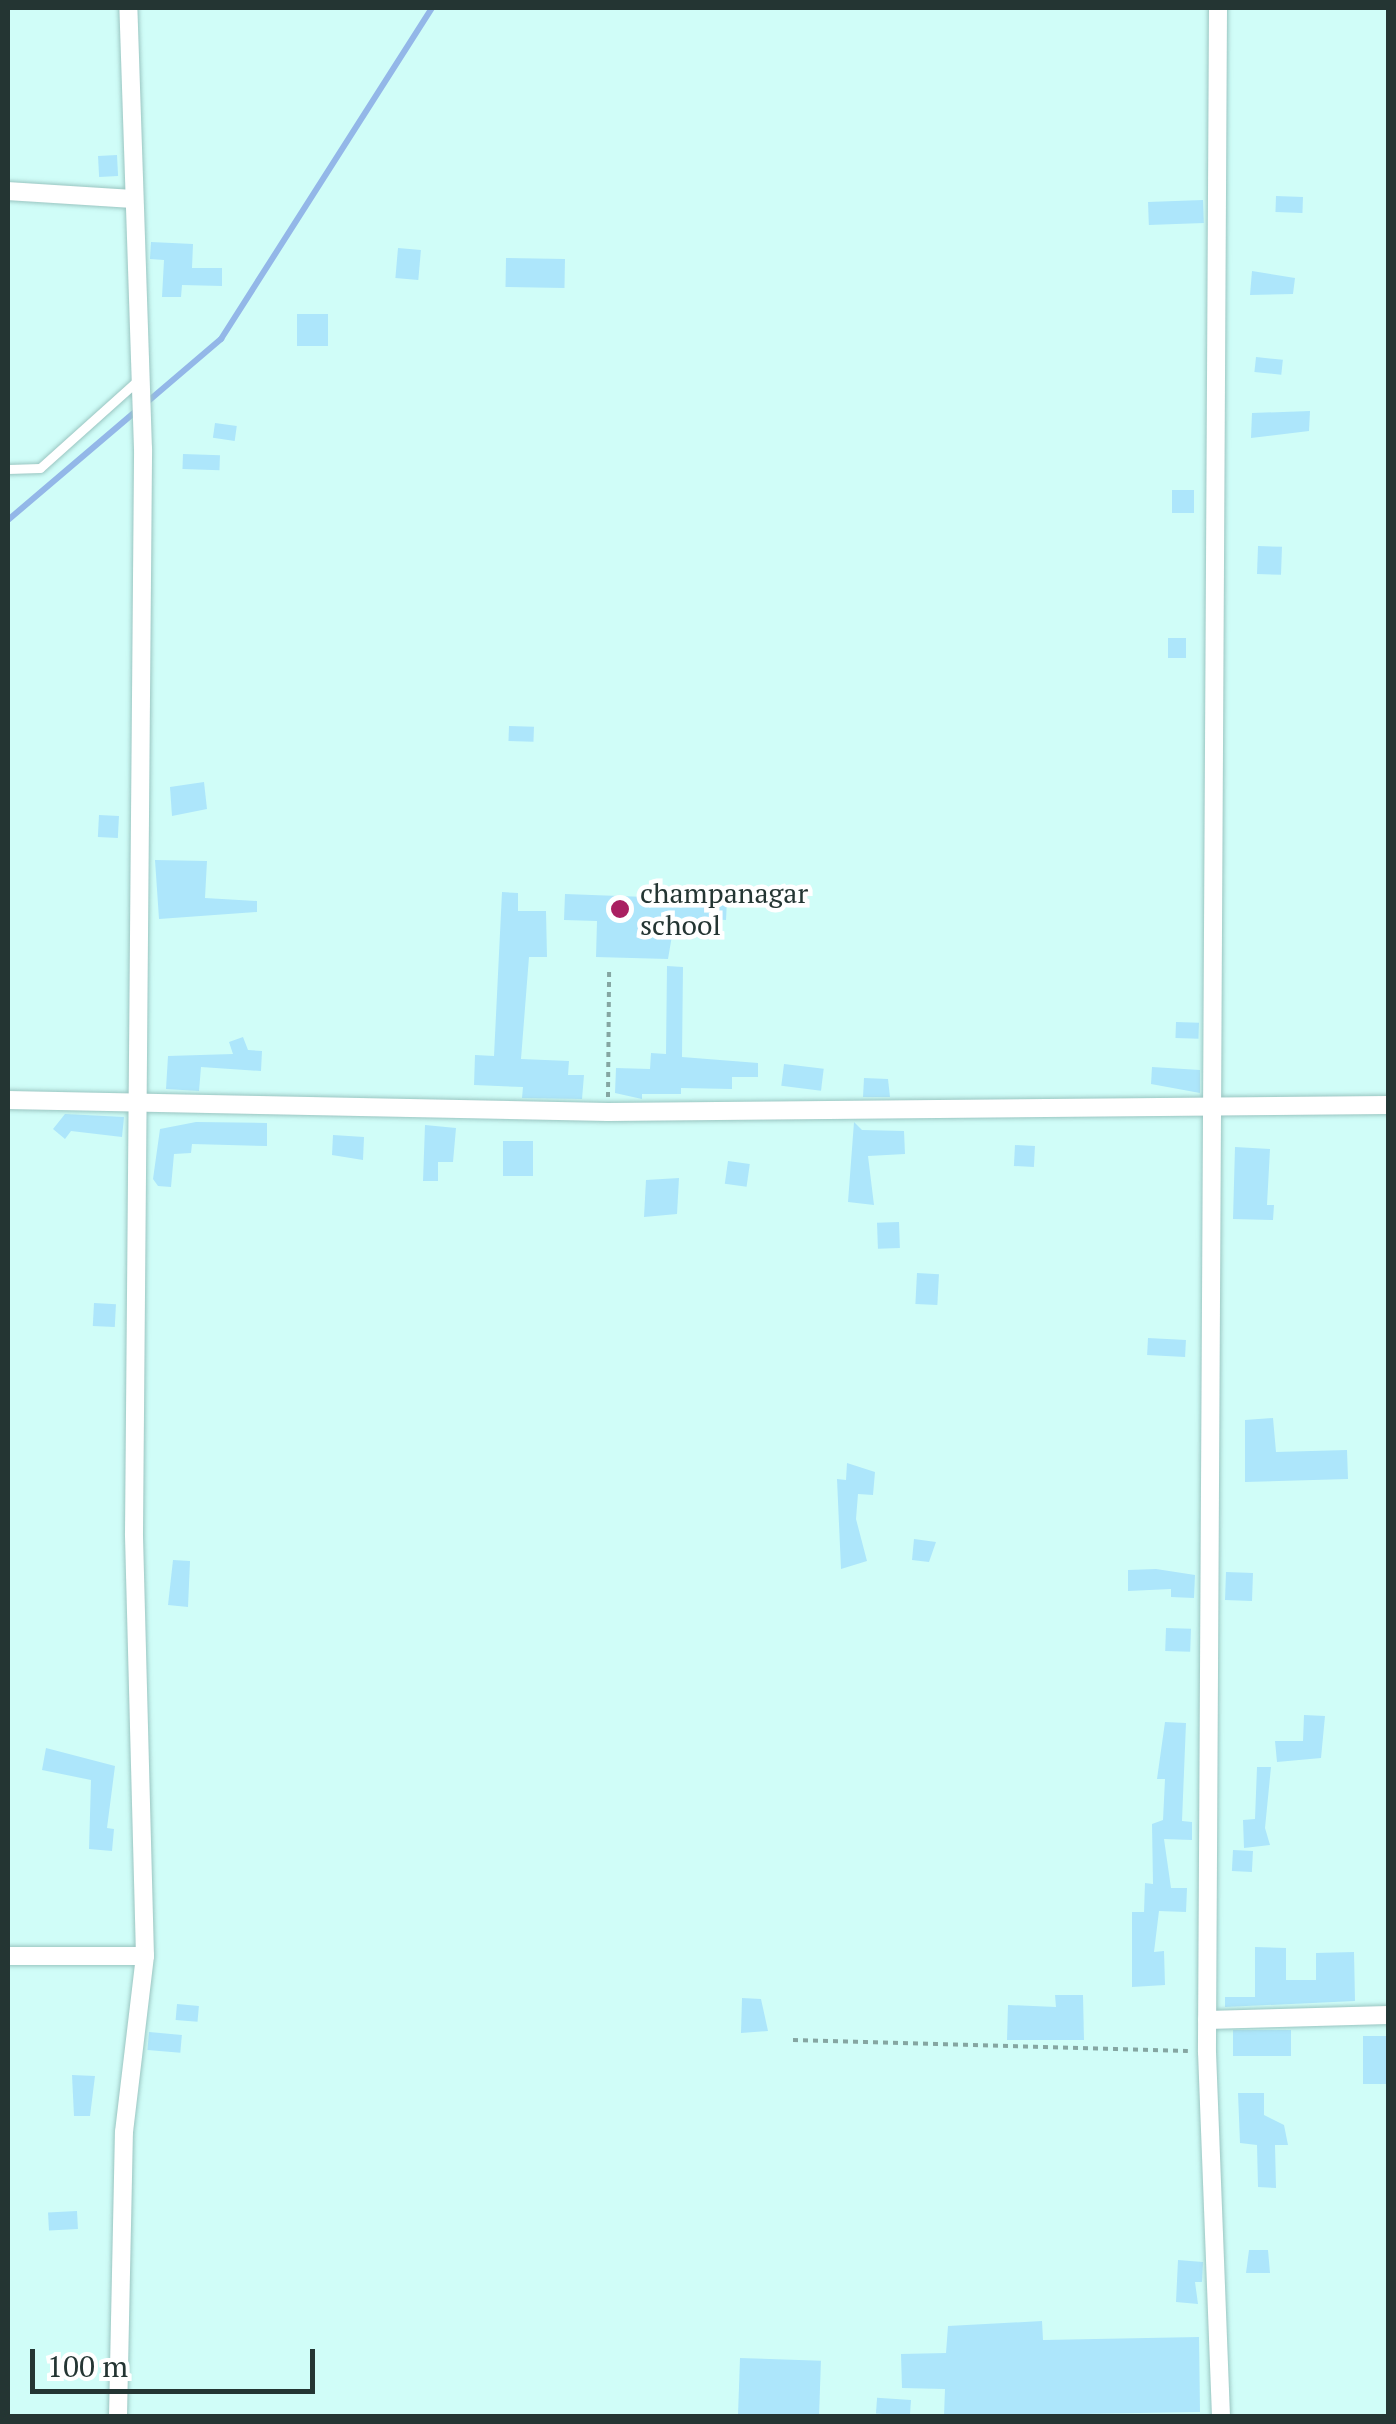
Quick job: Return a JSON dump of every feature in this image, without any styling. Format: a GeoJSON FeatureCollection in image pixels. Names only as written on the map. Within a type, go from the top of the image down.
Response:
{"type":"FeatureCollection","features":[{"type":"Feature","properties":{"kind":"street"},"geometry":{"type":"LineString","coordinates":[[118,2416],[124,2132],[146,1956],[134,1533],[143,449],[128,8]]}},
{"type":"Feature","properties":{"kind":"street"},"geometry":{"type":"LineString","coordinates":[[1218,8],[1207,2052],[1220,2416]]}},
{"type":"Feature","properties":{"kind":"street"},"geometry":{"type":"LineString","coordinates":[[8,191],[132,199]]}},
{"type":"Feature","properties":{"kind":"street"},"geometry":{"type":"LineString","coordinates":[[8,1100],[608,1112],[1388,1105]]}},
{"type":"Feature","properties":{"kind":"street"},"geometry":{"type":"LineString","coordinates":[[8,1956],[146,1956]]}},
{"type":"Feature","properties":{"kind":"street"},"geometry":{"type":"LineString","coordinates":[[1207,2020],[1388,2015]]}},
{"type":"Feature","properties":{"kind":"lane"},"geometry":{"type":"LineString","coordinates":[[8,469],[40,468],[138,386]]}},
{"type":"Feature","properties":{"kind":"path"},"geometry":{"type":"LineString","coordinates":[[608,1112],[609,972]]}},
{"type":"Feature","properties":{"kind":"path"},"geometry":{"type":"LineString","coordinates":[[793,2040],[1207,2052]]}},
{"type":"Feature","properties":{"kind":"building"},"geometry":{"type":"Polygon","coordinates":[[[117,155],[118,176],[99,177],[98,156],[117,155]]]}},
{"type":"Feature","properties":{"kind":"building"},"geometry":{"type":"Polygon","coordinates":[[[1276,196],[1303,197],[1302,213],[1275,212],[1276,196]]]}},
{"type":"Feature","properties":{"kind":"building"},"geometry":{"type":"Polygon","coordinates":[[[1203,200],[1204,223],[1149,225],[1148,202],[1203,200]]]}},
{"type":"Feature","properties":{"kind":"building"},"geometry":{"type":"Polygon","coordinates":[[[151,242],[193,244],[192,268],[222,268],[222,286],[182,285],[181,297],[162,297],[164,260],[150,259],[151,242]]]}},
{"type":"Feature","properties":{"kind":"building"},"geometry":{"type":"Polygon","coordinates":[[[398,248],[421,250],[418,280],[395,278],[398,248]]]}},
{"type":"Feature","properties":{"kind":"building"},"geometry":{"type":"Polygon","coordinates":[[[506,258],[565,259],[564,288],[505,287],[506,258]]]}},
{"type":"Feature","properties":{"kind":"building"},"geometry":{"type":"Polygon","coordinates":[[[1252,271],[1295,278],[1293,294],[1250,295],[1252,271]]]}},
{"type":"Feature","properties":{"kind":"building"},"geometry":{"type":"Polygon","coordinates":[[[297,314],[328,314],[328,346],[297,346],[297,314]]]}},
{"type":"Feature","properties":{"kind":"building"},"geometry":{"type":"Polygon","coordinates":[[[1256,357],[1283,360],[1281,375],[1254,372],[1256,357]]]}},
{"type":"Feature","properties":{"kind":"building"},"geometry":{"type":"Polygon","coordinates":[[[1310,411],[1309,431],[1251,438],[1252,413],[1310,411]]]}},
{"type":"Feature","properties":{"kind":"building"},"geometry":{"type":"Polygon","coordinates":[[[215,423],[237,426],[235,441],[213,438],[215,423]]]}},
{"type":"Feature","properties":{"kind":"building"},"geometry":{"type":"Polygon","coordinates":[[[183,454],[220,455],[219,470],[182,469],[183,454]]]}},
{"type":"Feature","properties":{"kind":"building"},"geometry":{"type":"Polygon","coordinates":[[[1172,490],[1194,490],[1194,513],[1172,513],[1172,490]]]}},
{"type":"Feature","properties":{"kind":"building"},"geometry":{"type":"Polygon","coordinates":[[[1258,546],[1282,547],[1281,575],[1257,574],[1258,546]]]}},
{"type":"Feature","properties":{"kind":"building"},"geometry":{"type":"Polygon","coordinates":[[[1168,638],[1186,638],[1186,658],[1168,658],[1168,638]]]}},
{"type":"Feature","properties":{"kind":"building"},"geometry":{"type":"Polygon","coordinates":[[[509,726],[534,727],[533,742],[508,741],[509,726]]]}},
{"type":"Feature","properties":{"kind":"building"},"geometry":{"type":"Polygon","coordinates":[[[204,782],[207,809],[172,816],[170,787],[204,782]]]}},
{"type":"Feature","properties":{"kind":"building"},"geometry":{"type":"Polygon","coordinates":[[[99,815],[119,816],[118,838],[98,837],[99,815]]]}},
{"type":"Feature","properties":{"kind":"building"},"geometry":{"type":"Polygon","coordinates":[[[155,860],[207,861],[205,898],[257,901],[257,912],[159,919],[155,860]]]}},
{"type":"Feature","properties":{"kind":"building"},"geometry":{"type":"Polygon","coordinates":[[[502,892],[518,893],[518,911],[546,911],[547,957],[529,957],[521,1059],[569,1061],[568,1075],[584,1075],[582,1099],[522,1098],[523,1087],[474,1085],[475,1055],[494,1056],[502,892]]]}},
{"type":"Feature","properties":{"kind":"building"},"geometry":{"type":"Polygon","coordinates":[[[565,894],[727,900],[726,920],[675,918],[668,959],[596,957],[597,921],[564,920],[565,894]]]}},
{"type":"Feature","properties":{"kind":"building"},"geometry":{"type":"Polygon","coordinates":[[[667,966],[683,967],[682,1057],[758,1063],[758,1077],[732,1077],[732,1089],[681,1088],[681,1094],[642,1094],[642,1099],[615,1093],[616,1068],[650,1069],[651,1053],[666,1054],[667,966]]]}},
{"type":"Feature","properties":{"kind":"building"},"geometry":{"type":"Polygon","coordinates":[[[1176,1022],[1199,1023],[1198,1039],[1175,1038],[1176,1022]]]}},
{"type":"Feature","properties":{"kind":"building"},"geometry":{"type":"Polygon","coordinates":[[[243,1037],[248,1050],[262,1051],[261,1071],[201,1067],[199,1091],[166,1089],[168,1056],[233,1054],[229,1042],[243,1037]]]}},
{"type":"Feature","properties":{"kind":"building"},"geometry":{"type":"Polygon","coordinates":[[[784,1064],[824,1069],[821,1091],[781,1086],[784,1064]]]}},
{"type":"Feature","properties":{"kind":"building"},"geometry":{"type":"Polygon","coordinates":[[[1152,1067],[1200,1070],[1200,1093],[1151,1084],[1152,1067]]]}},
{"type":"Feature","properties":{"kind":"building"},"geometry":{"type":"Polygon","coordinates":[[[864,1078],[888,1079],[890,1097],[863,1097],[864,1078]]]}},
{"type":"Feature","properties":{"kind":"building"},"geometry":{"type":"Polygon","coordinates":[[[65,1114],[124,1117],[122,1137],[71,1131],[65,1139],[53,1129],[65,1114]]]}},
{"type":"Feature","properties":{"kind":"building"},"geometry":{"type":"Polygon","coordinates":[[[196,1122],[267,1123],[267,1146],[192,1144],[191,1153],[174,1154],[171,1187],[158,1186],[153,1179],[160,1129],[196,1122]]]}},
{"type":"Feature","properties":{"kind":"building"},"geometry":{"type":"Polygon","coordinates":[[[854,1122],[862,1130],[904,1131],[905,1154],[868,1156],[874,1205],[848,1202],[854,1122]]]}},
{"type":"Feature","properties":{"kind":"building"},"geometry":{"type":"Polygon","coordinates":[[[425,1125],[456,1128],[453,1162],[438,1162],[438,1181],[423,1181],[425,1125]]]}},
{"type":"Feature","properties":{"kind":"building"},"geometry":{"type":"Polygon","coordinates":[[[333,1135],[364,1137],[363,1160],[332,1155],[333,1135]]]}},
{"type":"Feature","properties":{"kind":"building"},"geometry":{"type":"Polygon","coordinates":[[[503,1141],[533,1141],[533,1176],[503,1176],[503,1141]]]}},
{"type":"Feature","properties":{"kind":"building"},"geometry":{"type":"Polygon","coordinates":[[[1015,1145],[1035,1146],[1034,1167],[1014,1166],[1015,1145]]]}},
{"type":"Feature","properties":{"kind":"building"},"geometry":{"type":"Polygon","coordinates":[[[1235,1147],[1270,1149],[1267,1205],[1274,1205],[1273,1220],[1233,1219],[1235,1147]]]}},
{"type":"Feature","properties":{"kind":"building"},"geometry":{"type":"Polygon","coordinates":[[[728,1161],[750,1164],[747,1187],[725,1184],[728,1161]]]}},
{"type":"Feature","properties":{"kind":"building"},"geometry":{"type":"Polygon","coordinates":[[[679,1178],[677,1214],[644,1217],[646,1180],[679,1178]]]}},
{"type":"Feature","properties":{"kind":"building"},"geometry":{"type":"Polygon","coordinates":[[[899,1222],[900,1248],[878,1249],[877,1223],[899,1222]]]}},
{"type":"Feature","properties":{"kind":"building"},"geometry":{"type":"Polygon","coordinates":[[[917,1273],[939,1274],[937,1305],[915,1304],[917,1273]]]}},
{"type":"Feature","properties":{"kind":"building"},"geometry":{"type":"Polygon","coordinates":[[[94,1303],[116,1304],[115,1327],[93,1326],[94,1303]]]}},
{"type":"Feature","properties":{"kind":"building"},"geometry":{"type":"Polygon","coordinates":[[[1148,1338],[1186,1340],[1185,1357],[1147,1355],[1148,1338]]]}},
{"type":"Feature","properties":{"kind":"building"},"geometry":{"type":"Polygon","coordinates":[[[1273,1418],[1276,1452],[1347,1450],[1348,1479],[1245,1482],[1245,1420],[1273,1418]]]}},
{"type":"Feature","properties":{"kind":"building"},"geometry":{"type":"Polygon","coordinates":[[[847,1463],[875,1472],[873,1495],[858,1494],[856,1519],[867,1561],[841,1569],[837,1479],[846,1480],[847,1463]]]}},
{"type":"Feature","properties":{"kind":"building"},"geometry":{"type":"Polygon","coordinates":[[[914,1539],[936,1542],[929,1562],[912,1560],[914,1539]]]}},
{"type":"Feature","properties":{"kind":"building"},"geometry":{"type":"Polygon","coordinates":[[[173,1560],[190,1561],[188,1607],[168,1605],[173,1560]]]}},
{"type":"Feature","properties":{"kind":"building"},"geometry":{"type":"Polygon","coordinates":[[[1156,1569],[1195,1575],[1194,1598],[1171,1597],[1171,1589],[1128,1591],[1128,1570],[1156,1569]]]}},
{"type":"Feature","properties":{"kind":"building"},"geometry":{"type":"Polygon","coordinates":[[[1226,1572],[1253,1573],[1252,1601],[1225,1600],[1226,1572]]]}},
{"type":"Feature","properties":{"kind":"building"},"geometry":{"type":"Polygon","coordinates":[[[1166,1628],[1191,1629],[1190,1652],[1165,1651],[1166,1628]]]}},
{"type":"Feature","properties":{"kind":"building"},"geometry":{"type":"Polygon","coordinates":[[[1304,1715],[1325,1716],[1321,1758],[1277,1762],[1275,1741],[1303,1741],[1304,1715]]]}},
{"type":"Feature","properties":{"kind":"building"},"geometry":{"type":"Polygon","coordinates":[[[1165,1722],[1186,1723],[1182,1821],[1192,1822],[1192,1840],[1164,1839],[1171,1888],[1187,1888],[1186,1912],[1159,1911],[1154,1952],[1164,1951],[1165,1985],[1132,1987],[1132,1912],[1144,1912],[1145,1883],[1153,1884],[1152,1824],[1163,1820],[1165,1779],[1157,1779],[1165,1722]]]}},
{"type":"Feature","properties":{"kind":"building"},"geometry":{"type":"Polygon","coordinates":[[[46,1748],[115,1766],[107,1828],[114,1829],[112,1851],[89,1849],[91,1780],[42,1770],[46,1748]]]}},
{"type":"Feature","properties":{"kind":"building"},"geometry":{"type":"Polygon","coordinates":[[[1257,1767],[1271,1767],[1265,1828],[1270,1845],[1244,1848],[1243,1820],[1255,1819],[1257,1767]]]}},
{"type":"Feature","properties":{"kind":"building"},"geometry":{"type":"Polygon","coordinates":[[[1233,1850],[1253,1851],[1252,1872],[1232,1871],[1233,1850]]]}},
{"type":"Feature","properties":{"kind":"building"},"geometry":{"type":"Polygon","coordinates":[[[1255,1947],[1286,1948],[1286,1980],[1316,1980],[1316,1953],[1354,1952],[1355,2001],[1225,2007],[1225,1997],[1255,1997],[1255,1947]]]}},
{"type":"Feature","properties":{"kind":"building"},"geometry":{"type":"Polygon","coordinates":[[[1055,1995],[1083,1995],[1084,2040],[1007,2040],[1008,2005],[1056,2007],[1055,1995]]]}},
{"type":"Feature","properties":{"kind":"building"},"geometry":{"type":"Polygon","coordinates":[[[742,1998],[761,1999],[768,2031],[741,2033],[742,1998]]]}},
{"type":"Feature","properties":{"kind":"building"},"geometry":{"type":"Polygon","coordinates":[[[177,2004],[199,2006],[198,2022],[176,2020],[177,2004]]]}},
{"type":"Feature","properties":{"kind":"building"},"geometry":{"type":"Polygon","coordinates":[[[1233,2030],[1291,2030],[1291,2056],[1233,2056],[1233,2030]]]}},
{"type":"Feature","properties":{"kind":"building"},"geometry":{"type":"Polygon","coordinates":[[[149,2032],[182,2035],[180,2053],[147,2050],[149,2032]]]}},
{"type":"Feature","properties":{"kind":"building"},"geometry":{"type":"Polygon","coordinates":[[[1363,2036],[1388,2036],[1388,2084],[1363,2084],[1363,2036]]]}},
{"type":"Feature","properties":{"kind":"building"},"geometry":{"type":"Polygon","coordinates":[[[72,2075],[95,2076],[90,2116],[74,2116],[72,2075]]]}},
{"type":"Feature","properties":{"kind":"building"},"geometry":{"type":"Polygon","coordinates":[[[1238,2093],[1264,2093],[1264,2115],[1284,2125],[1288,2145],[1275,2145],[1276,2188],[1258,2187],[1257,2145],[1240,2143],[1238,2093]]]}},
{"type":"Feature","properties":{"kind":"building"},"geometry":{"type":"Polygon","coordinates":[[[77,2211],[78,2229],[49,2230],[48,2213],[77,2211]]]}},
{"type":"Feature","properties":{"kind":"building"},"geometry":{"type":"Polygon","coordinates":[[[1249,2250],[1268,2250],[1270,2273],[1246,2273],[1249,2250]]]}},
{"type":"Feature","properties":{"kind":"building"},"geometry":{"type":"Polygon","coordinates":[[[1178,2260],[1203,2262],[1202,2282],[1195,2282],[1198,2304],[1176,2302],[1178,2260]]]}},
{"type":"Feature","properties":{"kind":"building"},"geometry":{"type":"Polygon","coordinates":[[[1042,2321],[1043,2340],[1199,2337],[1200,2412],[944,2416],[945,2389],[902,2388],[901,2354],[946,2353],[948,2326],[1042,2321]]]}},
{"type":"Feature","properties":{"kind":"building"},"geometry":{"type":"Polygon","coordinates":[[[740,2358],[821,2361],[819,2416],[738,2416],[740,2358]]]}},
{"type":"Feature","properties":{"kind":"building"},"geometry":{"type":"Polygon","coordinates":[[[877,2398],[911,2400],[910,2416],[876,2414],[877,2398]]]}},
{"type":"Feature","properties":{"kind":"waterway"},"geometry":{"type":"LineString","coordinates":[[146,403],[221,339],[432,8]]}},
{"type":"Feature","properties":{"kind":"waterway"},"geometry":{"type":"LineString","coordinates":[[8,520],[136,411]]}},
{"type":"Feature","properties":{"kind":"place","name":"champanagar school"},"geometry":{"type":"Point","coordinates":[620,909]}}]}
